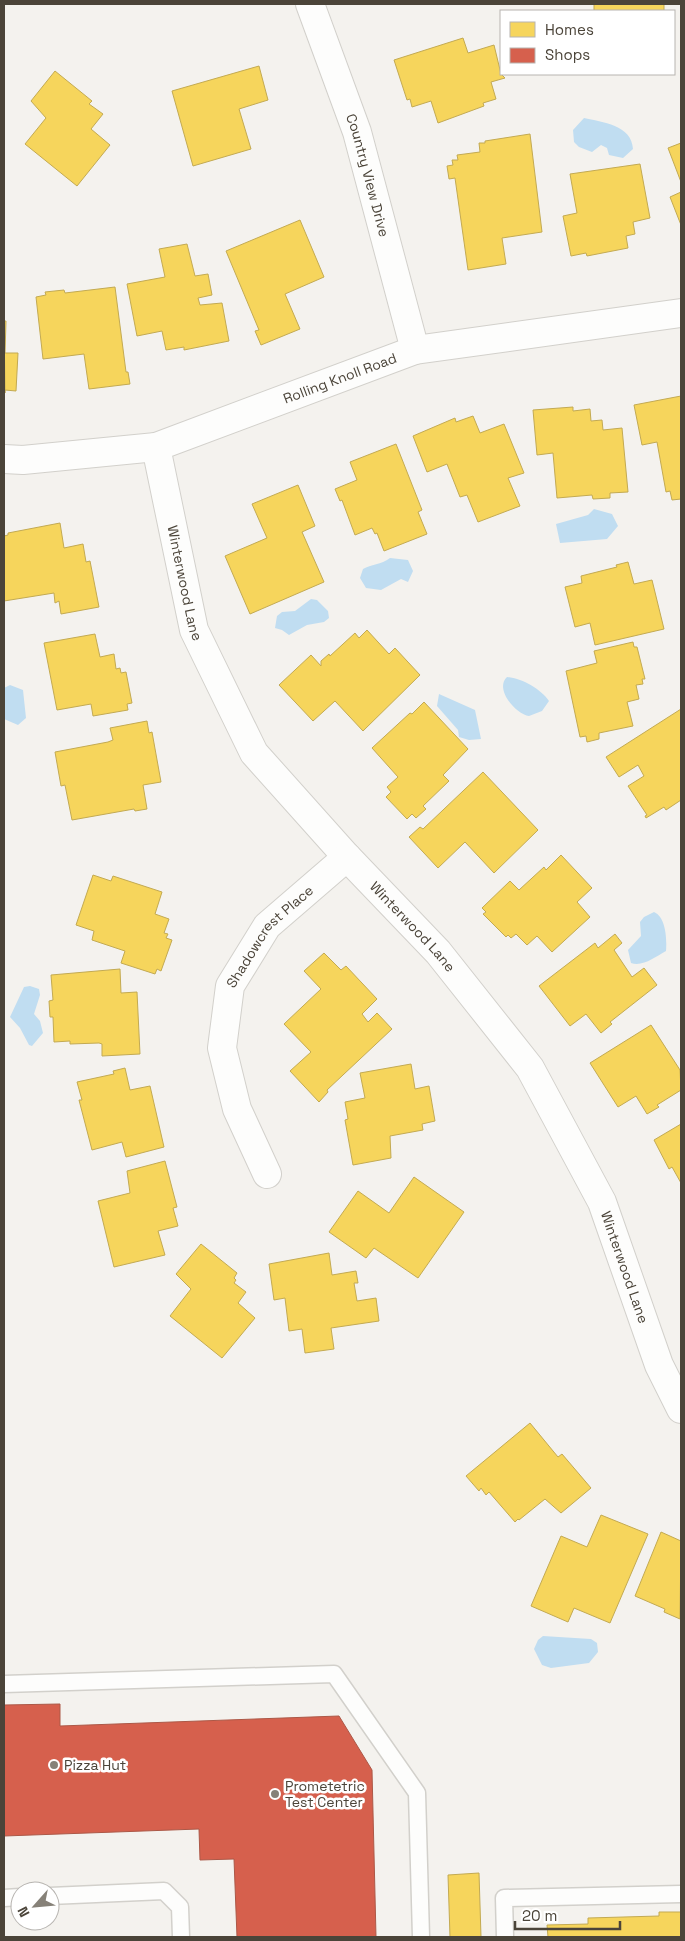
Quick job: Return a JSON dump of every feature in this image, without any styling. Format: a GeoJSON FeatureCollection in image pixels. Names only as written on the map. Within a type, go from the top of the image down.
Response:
{"type":"FeatureCollection","features":[{"type":"Feature","properties":{"kind":"street","name":"Country View Drive"},"geometry":{"type":"LineString","coordinates":[[310,4],[357,132],[415,350]]}},
{"type":"Feature","properties":{"kind":"street","name":"Rolling Knoll Road"},"geometry":{"type":"LineString","coordinates":[[4,459],[23,460],[156,447],[415,350],[681,313]]}},
{"type":"Feature","properties":{"kind":"street","name":"Winterwood Lane"},"geometry":{"type":"LineString","coordinates":[[156,447],[194,630],[254,753],[347,857],[438,952],[530,1068],[602,1202],[659,1365],[681,1409]]}},
{"type":"Feature","properties":{"kind":"street","name":"Shadowcrest Place"},"geometry":{"type":"LineString","coordinates":[[267,1174],[237,1109],[222,1048],[230,986],[267,926],[347,857]]}},
{"type":"Feature","properties":{"kind":"lane"},"geometry":{"type":"LineString","coordinates":[[4,1684],[334,1674],[417,1793],[422,1937]]}},
{"type":"Feature","properties":{"kind":"lane"},"geometry":{"type":"LineString","coordinates":[[60,1896],[164,1891],[180,1907],[181,1937]]}},
{"type":"Feature","properties":{"kind":"lane"},"geometry":{"type":"LineString","coordinates":[[505,1937],[504,1898],[681,1894]]}},
{"type":"Feature","properties":{"kind":"water"},"geometry":{"type":"Polygon","coordinates":[[[584,118],[607,123],[622,130],[631,141],[633,149],[623,158],[609,155],[607,148],[601,145],[592,152],[579,147],[574,142],[573,130],[584,118]]]}},
{"type":"Feature","properties":{"kind":"water"},"geometry":{"type":"Polygon","coordinates":[[[594,509],[612,514],[618,526],[607,539],[560,543],[556,524],[588,515],[594,509]]]}},
{"type":"Feature","properties":{"kind":"water"},"geometry":{"type":"Polygon","coordinates":[[[390,558],[408,560],[413,571],[408,582],[401,579],[381,590],[366,588],[360,578],[363,569],[390,558]]]}},
{"type":"Feature","properties":{"kind":"water"},"geometry":{"type":"Polygon","coordinates":[[[311,599],[317,600],[328,611],[329,618],[324,622],[307,625],[289,635],[275,628],[277,616],[282,612],[295,611],[311,599]]]}},
{"type":"Feature","properties":{"kind":"water"},"geometry":{"type":"Polygon","coordinates":[[[507,677],[518,679],[541,692],[549,701],[542,711],[529,716],[518,711],[508,700],[503,688],[507,677]]]}},
{"type":"Feature","properties":{"kind":"water"},"geometry":{"type":"Polygon","coordinates":[[[10,685],[23,690],[26,718],[18,725],[4,719],[4,688],[10,685]]]}},
{"type":"Feature","properties":{"kind":"water"},"geometry":{"type":"Polygon","coordinates":[[[439,694],[475,710],[481,739],[469,740],[459,737],[458,730],[437,706],[439,694]]]}},
{"type":"Feature","properties":{"kind":"water"},"geometry":{"type":"Polygon","coordinates":[[[654,912],[663,923],[666,935],[666,951],[644,963],[631,963],[628,950],[641,936],[640,922],[644,917],[654,912]]]}},
{"type":"Feature","properties":{"kind":"water"},"geometry":{"type":"Polygon","coordinates":[[[30,986],[39,989],[40,995],[34,1014],[40,1021],[43,1033],[32,1046],[29,1045],[20,1028],[10,1017],[24,987],[30,986]]]}},
{"type":"Feature","properties":{"kind":"water"},"geometry":{"type":"Polygon","coordinates":[[[543,1636],[591,1639],[597,1643],[598,1652],[589,1663],[551,1668],[542,1665],[534,1649],[538,1640],[543,1636]]]}},
{"type":"Feature","properties":{"kind":"building: Homes"},"geometry":{"type":"Polygon","coordinates":[[[594,4],[664,4],[664,10],[594,10],[594,4]]]}},
{"type":"Feature","properties":{"kind":"building: Homes"},"geometry":{"type":"Polygon","coordinates":[[[463,38],[468,53],[494,45],[500,75],[505,78],[491,82],[496,99],[483,103],[484,106],[438,123],[431,101],[412,107],[410,99],[407,100],[394,60],[463,38]]]}},
{"type":"Feature","properties":{"kind":"building: Homes"},"geometry":{"type":"Polygon","coordinates":[[[259,66],[268,100],[239,109],[251,149],[193,166],[172,91],[259,66]]]}},
{"type":"Feature","properties":{"kind":"building: Homes"},"geometry":{"type":"Polygon","coordinates":[[[55,71],[92,101],[89,104],[103,114],[91,129],[110,145],[77,186],[25,144],[46,118],[31,101],[55,71]]]}},
{"type":"Feature","properties":{"kind":"building: Homes"},"geometry":{"type":"Polygon","coordinates":[[[530,134],[542,232],[502,238],[506,264],[468,270],[455,178],[449,179],[447,166],[453,165],[452,160],[458,160],[457,155],[480,152],[479,143],[530,134]]]}},
{"type":"Feature","properties":{"kind":"building: Homes"},"geometry":{"type":"Polygon","coordinates":[[[681,143],[681,182],[668,148],[681,143]]]}},
{"type":"Feature","properties":{"kind":"building: Homes"},"geometry":{"type":"Polygon","coordinates":[[[640,164],[650,218],[633,222],[635,234],[626,236],[628,248],[587,256],[586,253],[571,256],[563,216],[577,213],[570,174],[640,164]]]}},
{"type":"Feature","properties":{"kind":"building: Homes"},"geometry":{"type":"Polygon","coordinates":[[[681,192],[681,225],[670,197],[681,192]]]}},
{"type":"Feature","properties":{"kind":"building: Homes"},"geometry":{"type":"Polygon","coordinates":[[[300,220],[324,277],[285,294],[300,329],[261,345],[255,331],[259,330],[226,251],[300,220]]]}},
{"type":"Feature","properties":{"kind":"building: Homes"},"geometry":{"type":"Polygon","coordinates":[[[187,244],[195,276],[208,274],[212,295],[198,298],[200,305],[222,303],[229,341],[184,350],[184,347],[166,350],[162,331],[137,336],[127,284],[165,277],[159,249],[187,244]]]}},
{"type":"Feature","properties":{"kind":"building: Homes"},"geometry":{"type":"Polygon","coordinates":[[[115,287],[126,372],[128,372],[130,384],[89,389],[84,354],[43,359],[36,297],[46,295],[45,292],[64,290],[65,293],[115,287]]]}},
{"type":"Feature","properties":{"kind":"building: Homes"},"geometry":{"type":"Polygon","coordinates":[[[4,321],[6,321],[5,353],[18,353],[16,391],[5,390],[5,393],[4,321]]]}},
{"type":"Feature","properties":{"kind":"building: Homes"},"geometry":{"type":"Polygon","coordinates":[[[681,396],[681,499],[672,500],[670,491],[666,492],[657,442],[642,445],[634,405],[681,396]]]}},
{"type":"Feature","properties":{"kind":"building: Homes"},"geometry":{"type":"Polygon","coordinates":[[[573,407],[573,411],[590,409],[591,421],[602,420],[603,430],[622,428],[628,492],[610,493],[610,498],[593,499],[592,495],[557,498],[553,453],[537,455],[533,410],[573,407]]]}},
{"type":"Feature","properties":{"kind":"building: Homes"},"geometry":{"type":"Polygon","coordinates":[[[473,416],[480,433],[504,424],[524,473],[508,478],[520,506],[478,522],[467,495],[460,497],[447,464],[427,472],[413,436],[455,418],[456,422],[473,416]]]}},
{"type":"Feature","properties":{"kind":"building: Homes"},"geometry":{"type":"Polygon","coordinates":[[[396,444],[422,510],[418,512],[427,534],[384,551],[377,533],[375,534],[372,528],[355,535],[342,500],[340,501],[335,489],[357,480],[350,462],[396,444]]]}},
{"type":"Feature","properties":{"kind":"building: Homes"},"geometry":{"type":"Polygon","coordinates":[[[298,485],[315,526],[302,532],[324,582],[250,614],[225,556],[267,538],[252,504],[298,485]]]}},
{"type":"Feature","properties":{"kind":"building: Homes"},"geometry":{"type":"Polygon","coordinates":[[[60,523],[64,548],[83,544],[86,562],[90,561],[99,607],[61,614],[59,601],[55,603],[54,593],[4,601],[4,536],[8,535],[8,533],[60,523]]]}},
{"type":"Feature","properties":{"kind":"building: Homes"},"geometry":{"type":"Polygon","coordinates":[[[628,562],[634,584],[652,580],[664,629],[595,645],[590,623],[575,627],[565,587],[582,583],[581,576],[617,567],[616,565],[628,562]]]}},
{"type":"Feature","properties":{"kind":"building: Homes"},"geometry":{"type":"Polygon","coordinates":[[[367,630],[389,654],[395,648],[420,675],[363,731],[335,701],[313,721],[279,685],[311,655],[321,666],[321,661],[329,654],[330,656],[355,633],[359,638],[367,630]]]}},
{"type":"Feature","properties":{"kind":"building: Homes"},"geometry":{"type":"Polygon","coordinates":[[[95,634],[100,657],[114,654],[116,669],[120,668],[121,673],[126,672],[132,703],[127,704],[128,710],[93,716],[91,704],[57,710],[44,643],[95,634]]]}},
{"type":"Feature","properties":{"kind":"building: Homes"},"geometry":{"type":"Polygon","coordinates":[[[633,642],[634,647],[637,647],[645,679],[642,679],[643,684],[636,685],[639,699],[627,702],[633,726],[599,733],[599,739],[587,742],[586,736],[580,737],[566,671],[597,663],[594,651],[633,642]]]}},
{"type":"Feature","properties":{"kind":"building: Homes"},"geometry":{"type":"Polygon","coordinates":[[[424,702],[468,749],[443,775],[449,781],[423,806],[426,809],[416,818],[412,814],[407,819],[386,797],[391,792],[387,787],[398,777],[372,748],[424,702]]]}},
{"type":"Feature","properties":{"kind":"building: Homes"},"geometry":{"type":"Polygon","coordinates":[[[681,709],[681,800],[666,810],[664,807],[646,818],[645,816],[647,815],[628,786],[644,776],[638,765],[619,777],[606,757],[681,709]]]}},
{"type":"Feature","properties":{"kind":"building: Homes"},"geometry":{"type":"Polygon","coordinates":[[[147,721],[149,733],[152,732],[161,782],[143,785],[147,809],[135,811],[134,809],[72,820],[65,785],[61,786],[55,752],[108,742],[113,740],[110,728],[147,721]]]}},
{"type":"Feature","properties":{"kind":"building: Homes"},"geometry":{"type":"Polygon","coordinates":[[[483,772],[538,830],[494,873],[465,842],[438,868],[409,837],[420,827],[423,829],[483,772]]]}},
{"type":"Feature","properties":{"kind":"building: Homes"},"geometry":{"type":"Polygon","coordinates":[[[561,855],[592,888],[577,902],[590,917],[552,952],[537,936],[527,945],[516,934],[511,938],[508,935],[506,937],[483,914],[486,912],[482,908],[510,881],[519,890],[544,867],[546,870],[561,855]]]}},
{"type":"Feature","properties":{"kind":"building: Homes"},"geometry":{"type":"Polygon","coordinates":[[[93,875],[111,881],[113,876],[162,892],[155,914],[169,919],[164,933],[168,934],[166,938],[172,940],[161,971],[157,969],[155,974],[121,963],[125,951],[92,940],[94,931],[76,925],[93,875]]]}},
{"type":"Feature","properties":{"kind":"building: Homes"},"geometry":{"type":"Polygon","coordinates":[[[615,934],[622,943],[614,950],[632,977],[644,968],[657,985],[610,1022],[612,1024],[601,1033],[586,1014],[570,1026],[539,986],[595,943],[598,948],[615,934]]]}},
{"type":"Feature","properties":{"kind":"building: Homes"},"geometry":{"type":"Polygon","coordinates":[[[324,953],[341,970],[346,966],[377,999],[362,1014],[368,1022],[377,1013],[392,1029],[327,1090],[328,1092],[319,1102],[290,1071],[311,1052],[284,1024],[321,989],[304,971],[324,953]]]}},
{"type":"Feature","properties":{"kind":"building: Homes"},"geometry":{"type":"Polygon","coordinates":[[[120,969],[121,993],[137,992],[140,1054],[102,1056],[102,1044],[99,1043],[70,1044],[70,1041],[54,1042],[53,1017],[50,1017],[49,1001],[53,1000],[51,975],[120,969]]]}},
{"type":"Feature","properties":{"kind":"building: Homes"},"geometry":{"type":"Polygon","coordinates":[[[651,1025],[680,1070],[681,1090],[657,1105],[659,1107],[647,1114],[636,1096],[618,1107],[590,1063],[651,1025]]]}},
{"type":"Feature","properties":{"kind":"building: Homes"},"geometry":{"type":"Polygon","coordinates":[[[411,1064],[415,1089],[429,1086],[435,1121],[422,1124],[423,1130],[390,1136],[391,1158],[353,1165],[345,1120],[348,1119],[345,1102],[365,1098],[360,1073],[411,1064]]]}},
{"type":"Feature","properties":{"kind":"building: Homes"},"geometry":{"type":"Polygon","coordinates":[[[125,1068],[130,1090],[150,1086],[164,1147],[126,1157],[122,1142],[92,1150],[79,1100],[82,1100],[77,1082],[114,1074],[113,1071],[125,1068]]]}},
{"type":"Feature","properties":{"kind":"building: Homes"},"geometry":{"type":"Polygon","coordinates":[[[681,1124],[681,1183],[672,1167],[669,1169],[654,1140],[681,1124]]]}},
{"type":"Feature","properties":{"kind":"building: Homes"},"geometry":{"type":"Polygon","coordinates":[[[165,1161],[177,1207],[173,1208],[178,1226],[158,1231],[165,1255],[114,1267],[98,1201],[130,1193],[127,1171],[165,1161]]]}},
{"type":"Feature","properties":{"kind":"building: Homes"},"geometry":{"type":"Polygon","coordinates":[[[414,1177],[464,1212],[418,1278],[374,1248],[366,1258],[329,1232],[358,1191],[389,1213],[414,1177]]]}},
{"type":"Feature","properties":{"kind":"building: Homes"},"geometry":{"type":"Polygon","coordinates":[[[201,1244],[237,1273],[234,1283],[246,1292],[238,1303],[255,1318],[222,1358],[170,1316],[191,1289],[176,1274],[201,1244]]]}},
{"type":"Feature","properties":{"kind":"building: Homes"},"geometry":{"type":"Polygon","coordinates":[[[329,1253],[332,1275],[356,1271],[358,1283],[354,1283],[357,1301],[376,1298],[379,1321],[331,1328],[334,1349],[305,1353],[302,1329],[289,1331],[285,1298],[274,1300],[269,1264],[329,1253]]]}},
{"type":"Feature","properties":{"kind":"building: Homes"},"geometry":{"type":"Polygon","coordinates":[[[530,1423],[558,1457],[562,1454],[591,1488],[561,1513],[545,1499],[515,1522],[489,1492],[486,1495],[481,1488],[479,1491],[466,1476],[530,1423]]]}},
{"type":"Feature","properties":{"kind":"building: Homes"},"geometry":{"type":"Polygon","coordinates":[[[601,1515],[648,1534],[610,1623],[574,1608],[568,1622],[531,1606],[561,1536],[587,1547],[601,1515]]]}},
{"type":"Feature","properties":{"kind":"building: Homes"},"geometry":{"type":"Polygon","coordinates":[[[661,1532],[681,1541],[680,1619],[664,1612],[665,1609],[635,1596],[661,1532]]]}},
{"type":"Feature","properties":{"kind":"building: Homes"},"geometry":{"type":"Polygon","coordinates":[[[479,1873],[481,1937],[450,1937],[448,1875],[479,1873]]]}},
{"type":"Feature","properties":{"kind":"building: Homes"},"geometry":{"type":"Polygon","coordinates":[[[659,1912],[681,1912],[681,1937],[548,1937],[547,1925],[588,1924],[588,1918],[659,1916],[659,1912]]]}},
{"type":"Feature","properties":{"kind":"building: Shops"},"geometry":{"type":"Polygon","coordinates":[[[60,1704],[60,1726],[339,1716],[372,1770],[376,1937],[237,1937],[234,1859],[200,1860],[199,1829],[4,1836],[4,1705],[60,1704]]]}},
{"type":"Feature","properties":{"kind":"place","name":"Pizza Hut"},"geometry":{"type":"Point","coordinates":[54,1765]}},
{"type":"Feature","properties":{"kind":"place","name":"Prometetric Test Center"},"geometry":{"type":"Point","coordinates":[275,1794]}}]}
